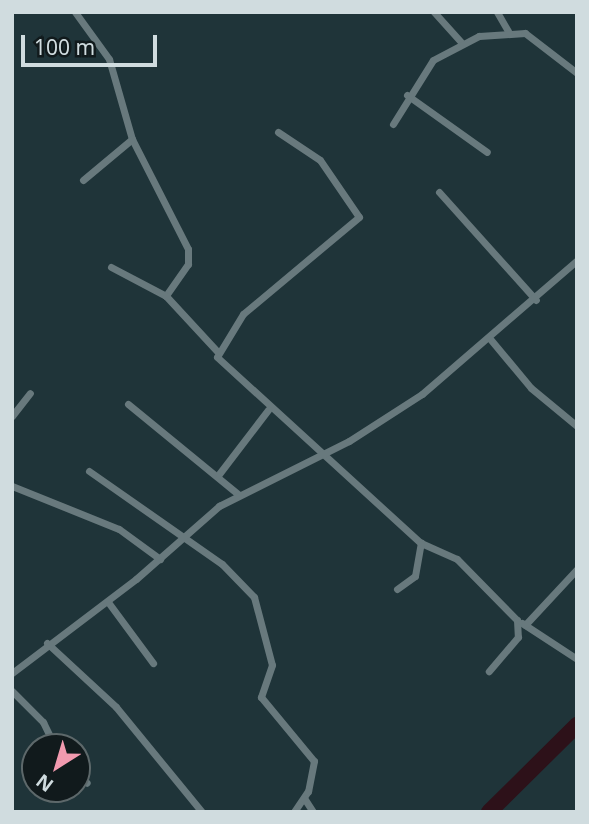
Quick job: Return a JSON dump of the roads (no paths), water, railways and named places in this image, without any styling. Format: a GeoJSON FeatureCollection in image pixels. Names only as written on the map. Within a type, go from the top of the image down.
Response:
{"type":"FeatureCollection","features":[{"type":"Feature","properties":{"kind":"street"},"geometry":{"type":"LineString","coordinates":[[75,12],[109,59],[132,139],[190,257],[166,296]]}},
{"type":"Feature","properties":{"kind":"street"},"geometry":{"type":"LineString","coordinates":[[434,12],[461,42]]}},
{"type":"Feature","properties":{"kind":"street"},"geometry":{"type":"LineString","coordinates":[[497,12],[508,31]]}},
{"type":"Feature","properties":{"kind":"street"},"geometry":{"type":"LineString","coordinates":[[393,124],[407,96],[433,60],[461,42],[508,31],[534,37],[577,73]]}},
{"type":"Feature","properties":{"kind":"street"},"geometry":{"type":"LineString","coordinates":[[407,96],[487,152]]}},
{"type":"Feature","properties":{"kind":"street"},"geometry":{"type":"LineString","coordinates":[[217,351],[243,314],[359,217],[320,160],[278,131]]}},
{"type":"Feature","properties":{"kind":"street"},"geometry":{"type":"LineString","coordinates":[[83,180],[132,139]]}},
{"type":"Feature","properties":{"kind":"street"},"geometry":{"type":"LineString","coordinates":[[439,192],[536,300]]}},
{"type":"Feature","properties":{"kind":"street"},"geometry":{"type":"LineString","coordinates":[[12,673],[47,642],[108,601],[238,494],[391,415],[492,340],[577,260]]}},
{"type":"Feature","properties":{"kind":"street"},"geometry":{"type":"LineString","coordinates":[[111,267],[166,296],[268,410],[321,453],[421,543],[457,559],[517,620],[577,659]]}},
{"type":"Feature","properties":{"kind":"street"},"geometry":{"type":"LineString","coordinates":[[492,340],[531,388],[577,426]]}},
{"type":"Feature","properties":{"kind":"street"},"geometry":{"type":"LineString","coordinates":[[12,416],[30,393]]}},
{"type":"Feature","properties":{"kind":"street"},"geometry":{"type":"LineString","coordinates":[[128,404],[219,474],[238,494]]}},
{"type":"Feature","properties":{"kind":"street"},"geometry":{"type":"LineString","coordinates":[[219,474],[268,410]]}},
{"type":"Feature","properties":{"kind":"street"},"geometry":{"type":"LineString","coordinates":[[89,471],[233,574],[260,608],[272,665],[261,697],[314,761],[304,798],[294,812]]}},
{"type":"Feature","properties":{"kind":"street"},"geometry":{"type":"LineString","coordinates":[[12,486],[110,524],[160,559]]}},
{"type":"Feature","properties":{"kind":"street"},"geometry":{"type":"LineString","coordinates":[[397,589],[415,576],[421,543]]}},
{"type":"Feature","properties":{"kind":"street"},"geometry":{"type":"LineString","coordinates":[[525,625],[577,569]]}},
{"type":"Feature","properties":{"kind":"street"},"geometry":{"type":"LineString","coordinates":[[108,601],[153,663]]}},
{"type":"Feature","properties":{"kind":"street"},"geometry":{"type":"LineString","coordinates":[[489,671],[517,637],[517,620]]}},
{"type":"Feature","properties":{"kind":"street"},"geometry":{"type":"LineString","coordinates":[[47,642],[116,707],[202,812]]}},
{"type":"Feature","properties":{"kind":"street"},"geometry":{"type":"LineString","coordinates":[[12,691],[43,722],[48,733]]}},
{"type":"Feature","properties":{"kind":"street"},"geometry":{"type":"LineString","coordinates":[[304,798],[313,812]]}},
{"type":"Feature","properties":{"kind":"waterway"},"geometry":{"type":"LineString","coordinates":[[489,812],[577,725]]}}]}
